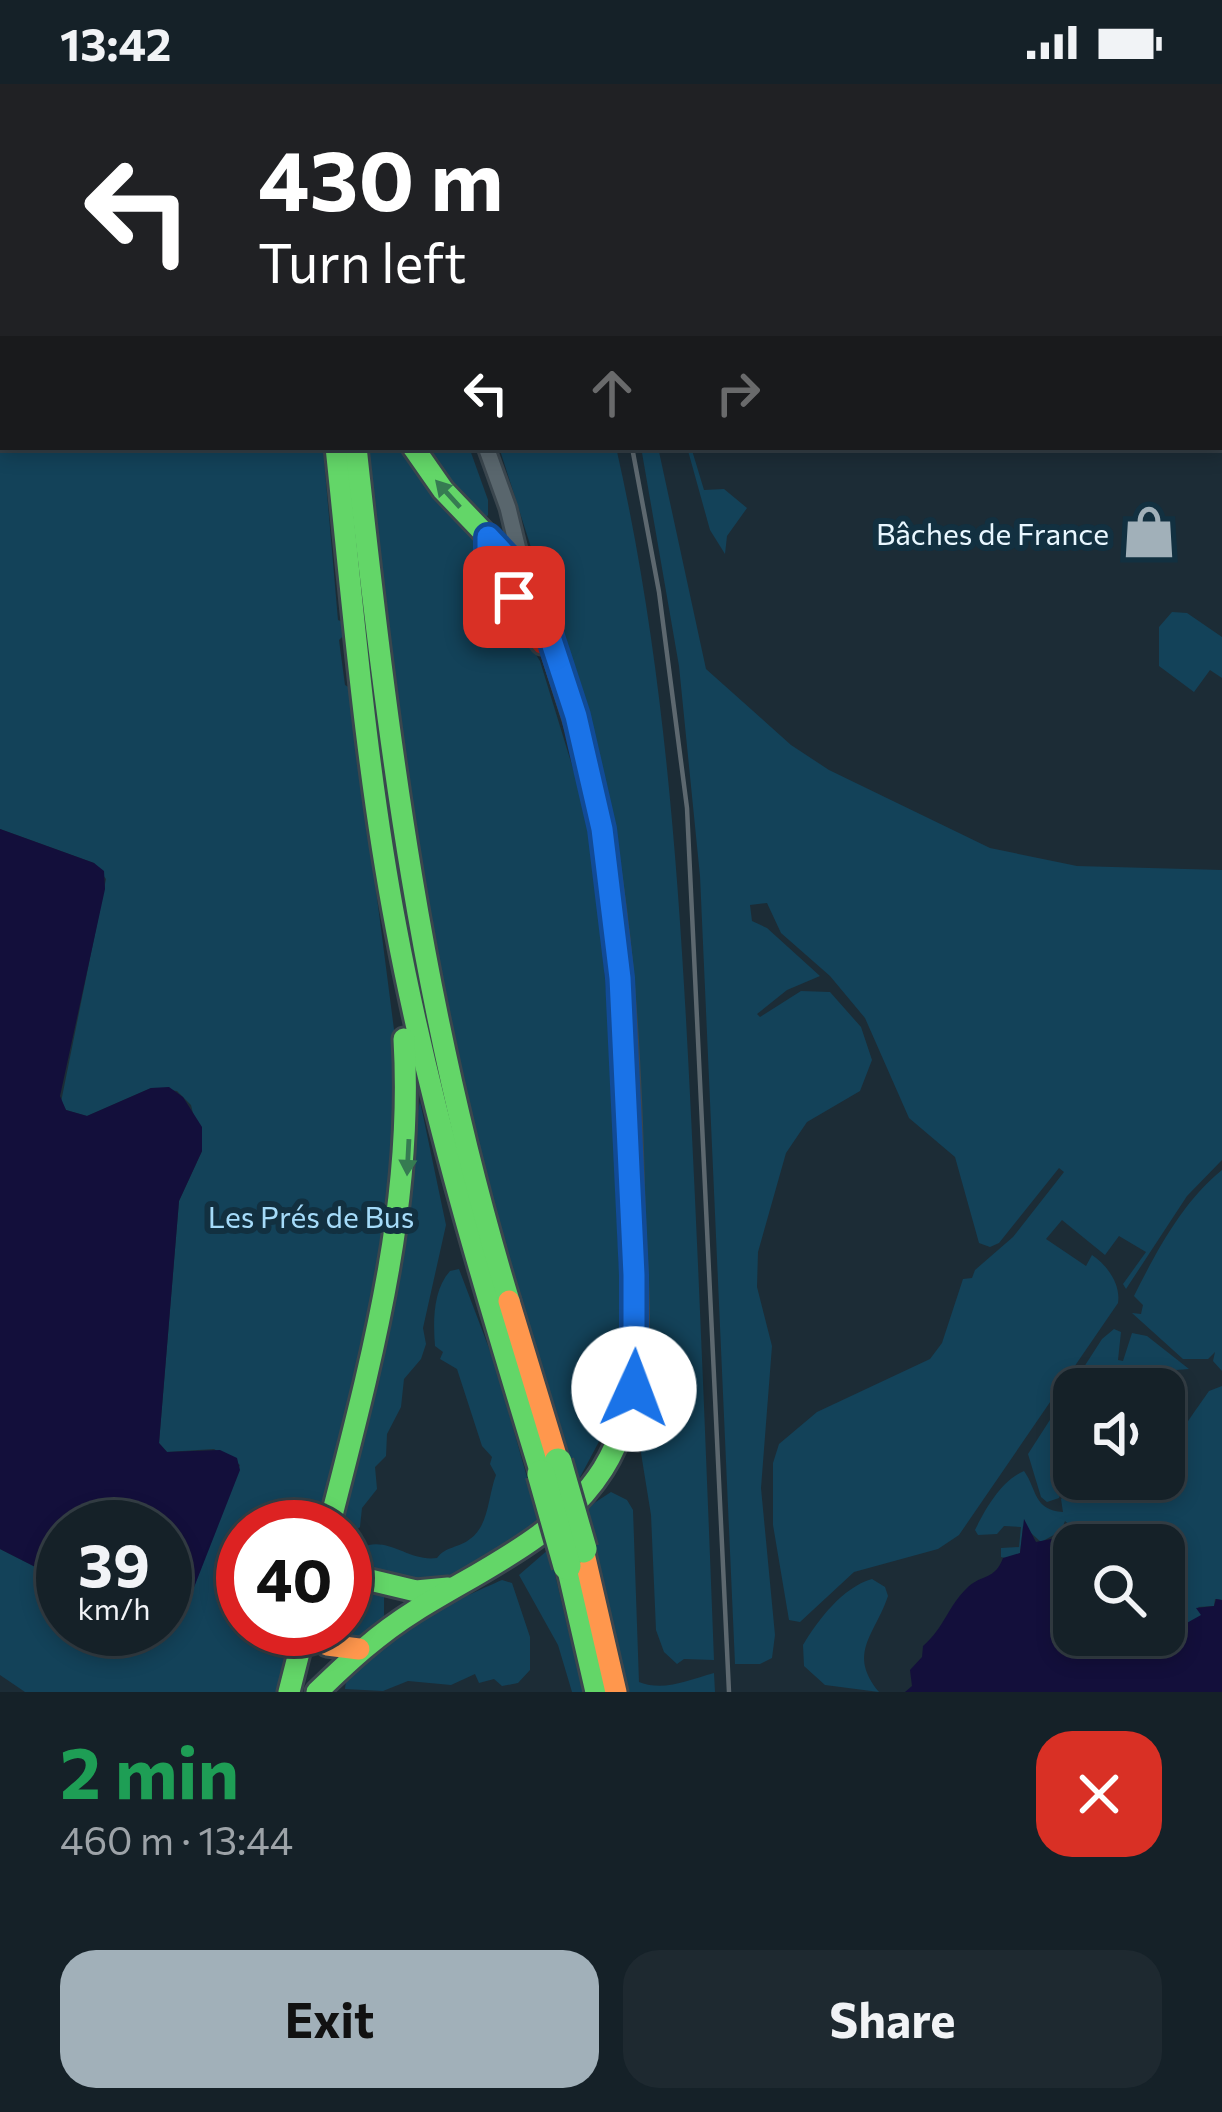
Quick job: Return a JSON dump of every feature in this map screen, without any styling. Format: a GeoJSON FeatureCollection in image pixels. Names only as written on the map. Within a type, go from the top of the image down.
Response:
{"type":"FeatureCollection","features":[{"type":"Feature","properties":{"kind":"main road"},"geometry":{"type":"LineString","coordinates":[[335,450],[377,807],[411,1001],[450,1169],[550,1468]]}},
{"type":"Feature","properties":{"kind":"main road"},"geometry":{"type":"LineString","coordinates":[[356,450],[390,751],[430,997],[550,1468],[616,1692]]}},
{"type":"Feature","properties":{"kind":"main road"},"geometry":{"type":"LineString","coordinates":[[372,1638],[522,1550],[576,1502],[615,1449],[634,1389],[635,1301],[620,978],[599,814],[576,716],[547,625],[526,579],[442,490],[415,450]]}},
{"type":"Feature","properties":{"kind":"main road"},"geometry":{"type":"LineString","coordinates":[[488,537],[488,557],[543,645],[599,814]]}},
{"type":"Feature","properties":{"kind":"main road"},"geometry":{"type":"LineString","coordinates":[[335,1500],[404,1199],[409,1096],[402,1017],[411,1001]]}},
{"type":"Feature","properties":{"kind":"main road"},"geometry":{"type":"LineString","coordinates":[[575,1557],[596,1692]]}},
{"type":"Feature","properties":{"kind":"main road"},"geometry":{"type":"LineString","coordinates":[[372,1581],[423,1591],[460,1585]]}},
{"type":"Feature","properties":{"kind":"main road"},"geometry":{"type":"LineString","coordinates":[[385,1629],[392,1604],[387,1585]]}},
{"type":"Feature","properties":{"kind":"main road"},"geometry":{"type":"LineString","coordinates":[[289,1692],[300,1656]]}},
{"type":"Feature","properties":{"kind":"main road"},"geometry":{"type":"LineString","coordinates":[[316,1692],[351,1656]]}},
{"type":"Feature","properties":{"kind":"street"},"geometry":{"type":"LineString","coordinates":[[487,450],[526,579]]}},
{"type":"Feature","properties":{"kind":"street"},"geometry":{"type":"LineString","coordinates":[[488,537],[498,511],[499,485]]}},
{"type":"Feature","properties":{"kind":"green space","name":"Les Prés de Bus"},"geometry":{"type":"Polygon","coordinates":[[[0,450],[323,450],[338,620],[345,634],[339,640],[345,685],[350,688],[400,1076],[390,1237],[326,1500],[227,1500],[240,1465],[214,1449],[167,1452],[159,1443],[179,1201],[202,1151],[191,1105],[177,1091],[151,1088],[87,1116],[66,1110],[61,1102],[106,879],[94,863],[0,829],[0,450]]]}},
{"type":"Feature","properties":{"kind":"green space"},"geometry":{"type":"Polygon","coordinates":[[[368,450],[407,450],[478,537],[481,567],[540,661],[582,798],[596,867],[608,1016],[623,1358],[611,1419],[578,1481],[468,1114],[434,948],[368,450]]]}},
{"type":"Feature","properties":{"kind":"green space"},"geometry":{"type":"Polygon","coordinates":[[[427,450],[470,450],[488,500],[483,522],[427,450]]]}},
{"type":"Feature","properties":{"kind":"green space"},"geometry":{"type":"Polygon","coordinates":[[[500,450],[617,450],[647,613],[682,947],[714,1660],[684,1659],[677,1664],[664,1652],[656,1630],[651,1515],[641,1453],[650,1345],[623,885],[601,767],[500,450]]]}},
{"type":"Feature","properties":{"kind":"green space"},"geometry":{"type":"Polygon","coordinates":[[[642,450],[659,450],[706,669],[791,745],[829,770],[990,848],[1077,866],[1222,870],[1222,1160],[1187,1196],[1126,1289],[1123,1284],[1146,1252],[1119,1236],[1105,1255],[1062,1220],[1046,1239],[1086,1266],[1092,1255],[1098,1259],[1115,1282],[1118,1303],[1073,1368],[1053,1368],[1053,1398],[959,1535],[938,1549],[854,1572],[800,1622],[789,1620],[773,1525],[773,1463],[779,1444],[817,1412],[930,1359],[942,1343],[963,1279],[972,1278],[1013,1237],[1064,1172],[1059,1168],[999,1243],[990,1247],[979,1243],[955,1157],[909,1118],[865,1018],[830,976],[781,933],[767,903],[750,905],[752,921],[767,928],[820,976],[787,990],[757,1014],[760,1017],[801,991],[830,992],[861,1027],[872,1060],[860,1091],[807,1122],[786,1153],[758,1252],[757,1287],[772,1346],[761,1488],[775,1635],[772,1658],[760,1664],[735,1664],[700,876],[679,666],[642,450]]]}},
{"type":"Feature","properties":{"kind":"green space"},"geometry":{"type":"Polygon","coordinates":[[[688,450],[692,450],[704,490],[724,489],[747,508],[727,536],[725,554],[710,530],[688,450]]]}},
{"type":"Feature","properties":{"kind":"green space"},"geometry":{"type":"Polygon","coordinates":[[[1172,612],[1187,613],[1222,637],[1222,678],[1210,670],[1194,692],[1159,666],[1159,627],[1172,612]]]}},
{"type":"Feature","properties":{"kind":"green space"},"geometry":{"type":"Polygon","coordinates":[[[420,1101],[446,1225],[423,1328],[426,1344],[421,1359],[404,1379],[401,1407],[387,1434],[386,1456],[375,1467],[377,1489],[368,1500],[339,1500],[420,1101]]]}},
{"type":"Feature","properties":{"kind":"green space"},"geometry":{"type":"Polygon","coordinates":[[[1222,1170],[1222,1371],[1213,1361],[1215,1352],[1208,1359],[1183,1359],[1132,1313],[1141,1314],[1143,1305],[1134,1296],[1172,1228],[1222,1170]]]}},
{"type":"Feature","properties":{"kind":"green space"},"geometry":{"type":"Polygon","coordinates":[[[459,1269],[495,1364],[540,1523],[457,1573],[436,1579],[391,1577],[372,1570],[372,1544],[437,1558],[466,1542],[484,1519],[496,1475],[457,1369],[440,1359],[443,1352],[435,1346],[437,1296],[450,1271],[459,1269]]]}},
{"type":"Feature","properties":{"kind":"green space"},"geometry":{"type":"Polygon","coordinates":[[[1114,1329],[1121,1332],[1118,1360],[1123,1361],[1132,1333],[1147,1336],[1189,1369],[1083,1368],[1114,1329]]]}},
{"type":"Feature","properties":{"kind":"green space"},"geometry":{"type":"Polygon","coordinates":[[[1222,1386],[1222,1600],[1198,1607],[1202,1612],[1199,1622],[1185,1624],[1185,1524],[1065,1521],[1053,1524],[1053,1535],[1041,1542],[1023,1526],[1020,1553],[1009,1559],[1001,1557],[1001,1548],[1019,1547],[1021,1527],[1004,1526],[997,1534],[978,1535],[975,1530],[989,1504],[1024,1471],[1041,1503],[1063,1512],[1061,1500],[1185,1500],[1185,1427],[1209,1391],[1222,1386]]]}},
{"type":"Feature","properties":{"kind":"green space"},"geometry":{"type":"Polygon","coordinates":[[[1053,1415],[1053,1500],[1041,1497],[1028,1454],[1053,1415]]]}},
{"type":"Feature","properties":{"kind":"green space"},"geometry":{"type":"Polygon","coordinates":[[[611,1492],[627,1500],[633,1510],[639,1682],[667,1685],[714,1673],[715,1692],[629,1692],[585,1509],[611,1492]]]}},
{"type":"Feature","properties":{"kind":"green space"},"geometry":{"type":"Polygon","coordinates":[[[216,1528],[216,1656],[291,1656],[282,1692],[25,1692],[0,1675],[0,1549],[36,1567],[36,1656],[192,1656],[192,1592],[216,1528]]]}},
{"type":"Feature","properties":{"kind":"green space"},"geometry":{"type":"Polygon","coordinates":[[[549,1549],[583,1692],[572,1692],[558,1645],[519,1575],[549,1549]]]}},
{"type":"Feature","properties":{"kind":"green space"},"geometry":{"type":"Polygon","coordinates":[[[872,1579],[885,1587],[888,1596],[864,1655],[879,1692],[825,1685],[804,1666],[803,1645],[841,1597],[872,1579]]]}},
{"type":"Feature","properties":{"kind":"green space"},"geometry":{"type":"Polygon","coordinates":[[[502,1580],[512,1583],[530,1637],[530,1670],[518,1683],[502,1686],[494,1679],[479,1683],[475,1674],[451,1685],[408,1681],[383,1691],[345,1689],[366,1656],[437,1610],[502,1580]]]}},
{"type":"Feature","properties":{"kind":"green space"},"geometry":{"type":"Polygon","coordinates":[[[372,1589],[384,1594],[384,1617],[375,1630],[372,1589]]]}},
{"type":"Feature","properties":{"kind":"shaded area"},"geometry":{"type":"Polygon","coordinates":[[[0,829],[94,863],[104,871],[105,889],[60,1096],[66,1110],[87,1116],[151,1088],[169,1087],[183,1097],[202,1127],[202,1151],[179,1201],[159,1443],[167,1452],[220,1450],[237,1458],[240,1470],[228,1500],[216,1500],[216,1531],[192,1592],[192,1500],[36,1500],[36,1567],[0,1549],[0,829]]]}},
{"type":"Feature","properties":{"kind":"shaded area"},"geometry":{"type":"Polygon","coordinates":[[[1024,1519],[1036,1542],[1053,1539],[1053,1656],[1185,1656],[1185,1624],[1201,1615],[1196,1608],[1222,1600],[1222,1692],[905,1692],[912,1686],[910,1670],[922,1657],[923,1646],[961,1594],[996,1570],[1003,1558],[1020,1553],[1024,1519]]]}},
{"type":"Feature","properties":{"kind":"railway"},"geometry":{"type":"LineString","coordinates":[[633,450],[659,592],[687,808],[729,1692]]}},
{"type":"Feature","properties":{"kind":"traffic: fast"},"geometry":{"type":"LineString","coordinates":[[336,450],[368,748],[396,927],[443,1134],[541,1474]]}},
{"type":"Feature","properties":{"kind":"traffic: fast"},"geometry":{"type":"LineString","coordinates":[[356,450],[381,665],[431,983],[453,1088],[509,1301]]}},
{"type":"Feature","properties":{"kind":"traffic: fast"},"geometry":{"type":"LineString","coordinates":[[415,450],[443,490],[488,537]]}},
{"type":"Feature","properties":{"kind":"traffic: fast"},"geometry":{"type":"LineString","coordinates":[[317,1692],[388,1629],[517,1550],[565,1514],[603,1469],[628,1407],[636,1304],[625,1024],[604,847],[579,732]]}},
{"type":"Feature","properties":{"kind":"traffic: fast"},"geometry":{"type":"LineString","coordinates":[[336,1500],[386,1286],[402,1164],[404,1039]]}},
{"type":"Feature","properties":{"kind":"traffic: fast"},"geometry":{"type":"LineString","coordinates":[[558,1462],[583,1549]]}},
{"type":"Feature","properties":{"kind":"traffic: fast"},"geometry":{"type":"LineString","coordinates":[[541,1474],[567,1566]]}},
{"type":"Feature","properties":{"kind":"traffic: fast"},"geometry":{"type":"LineString","coordinates":[[567,1566],[596,1692]]}},
{"type":"Feature","properties":{"kind":"traffic: fast"},"geometry":{"type":"LineString","coordinates":[[372,1580],[416,1591],[448,1588]]}},
{"type":"Feature","properties":{"kind":"traffic: fast"},"geometry":{"type":"LineString","coordinates":[[289,1692],[298,1656]]}},
{"type":"Feature","properties":{"kind":"traffic: slow"},"geometry":{"type":"LineString","coordinates":[[509,1301],[558,1462]]}},
{"type":"Feature","properties":{"kind":"traffic: slow"},"geometry":{"type":"LineString","coordinates":[[583,1549],[616,1692]]}},
{"type":"Feature","properties":{"kind":"traffic: jam"},"geometry":{"type":"LineString","coordinates":[[488,537],[488,557],[542,643]]}},
{"type":"Feature","properties":{"kind":"traffic: jam"},"geometry":{"type":"LineString","coordinates":[[488,537],[536,597],[579,732]]}},
{"type":"Feature","properties":{"kind":"place","name":"Bâches de France"},"geometry":{"type":"Point","coordinates":[1149,532]}},
{"type":"Feature","properties":{"kind":"route"},"geometry":{"type":"LineString","coordinates":[[514,597],[488,557],[488,537],[518,569],[539,603],[576,716],[602,829],[620,978],[634,1275],[634,1389]]}}]}
